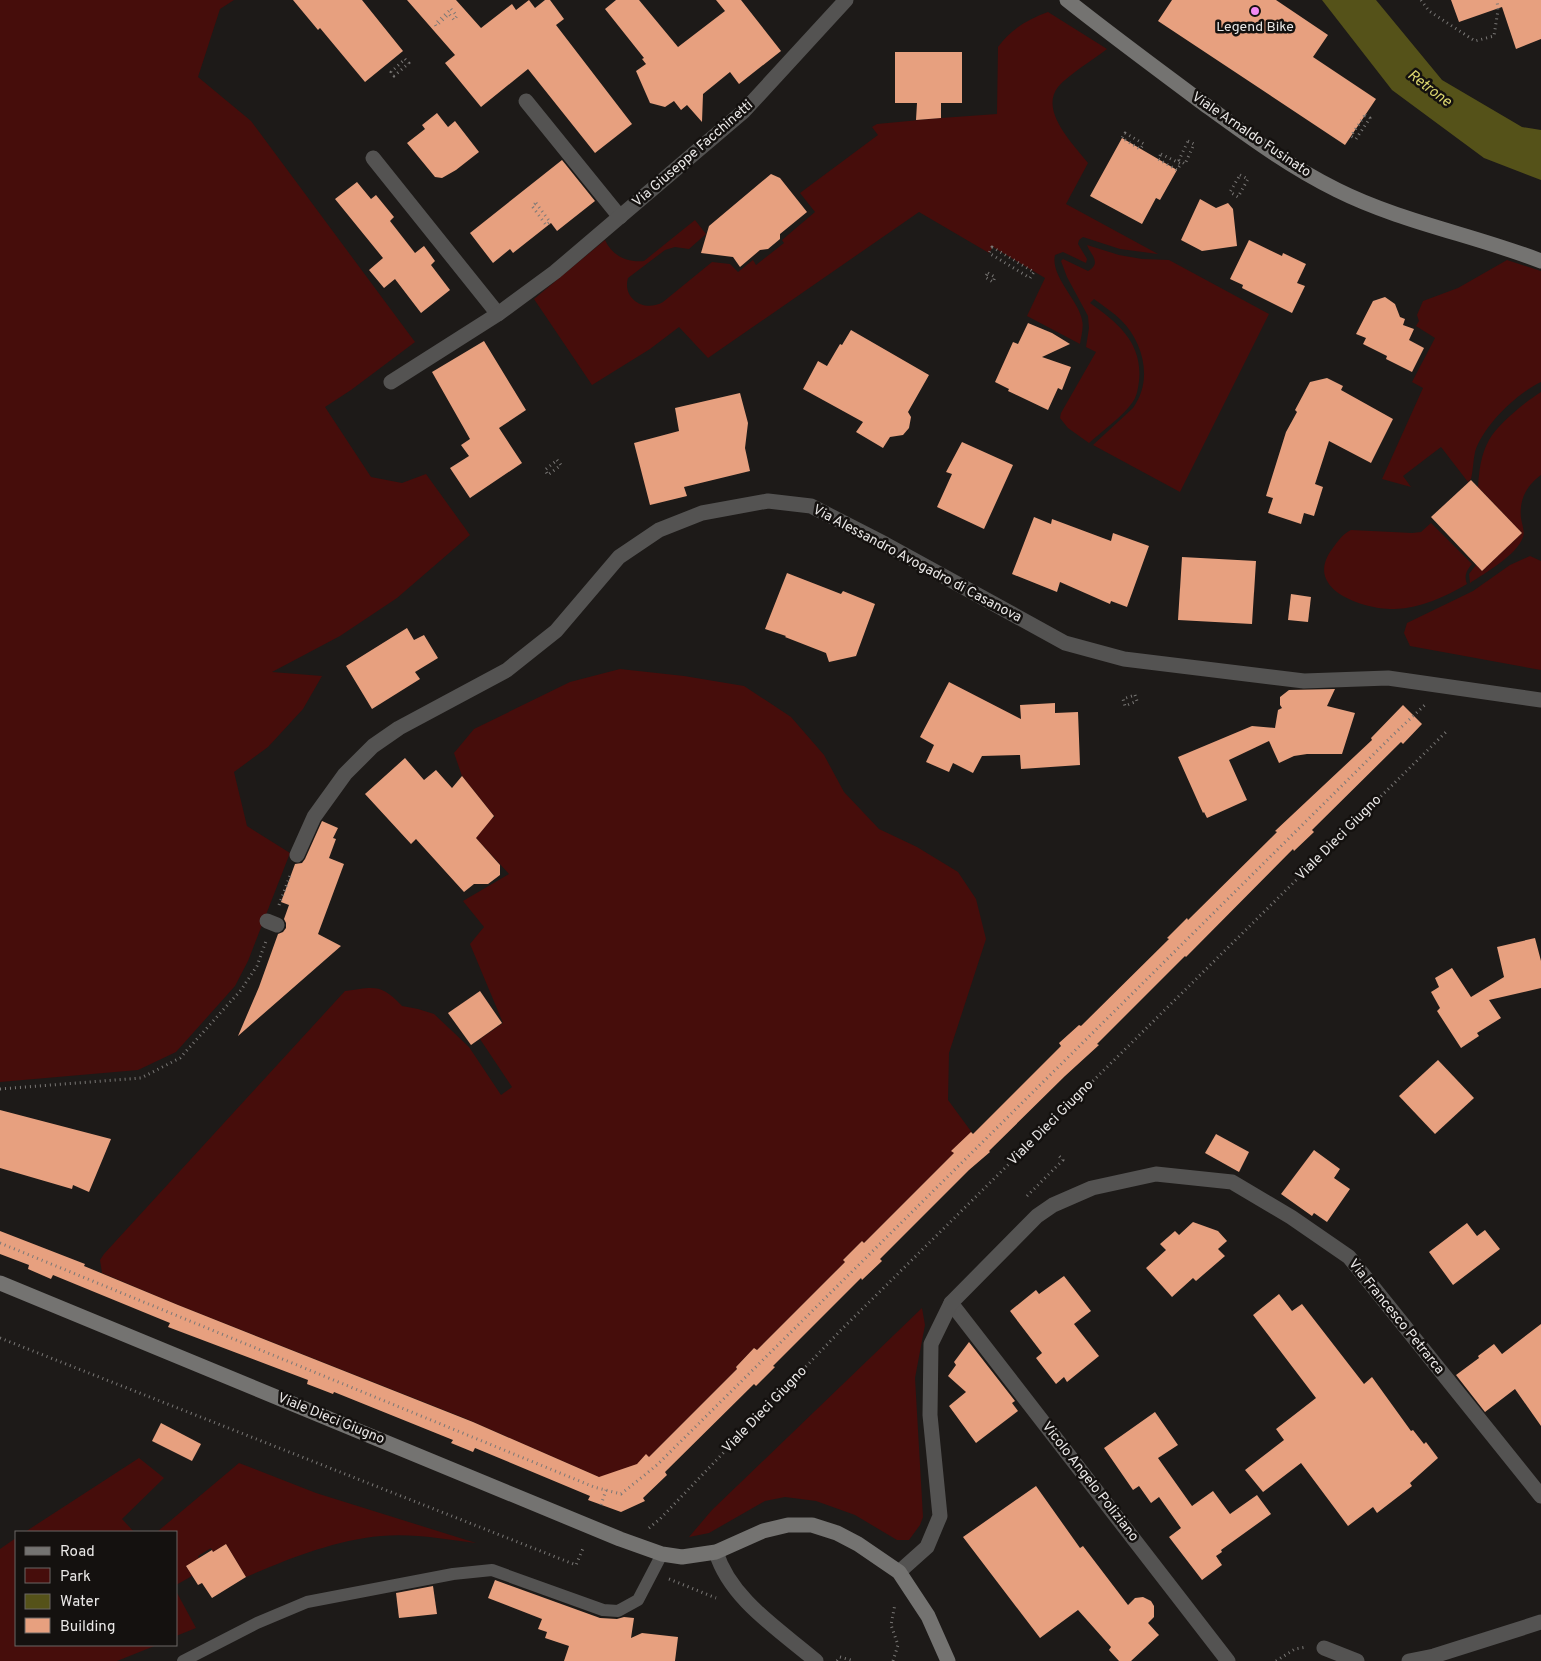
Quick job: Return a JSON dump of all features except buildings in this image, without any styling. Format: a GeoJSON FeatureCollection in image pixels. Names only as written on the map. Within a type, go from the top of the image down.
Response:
{"type":"FeatureCollection","features":[{"type":"Feature","properties":{"kind":"main road","name":"Viale Arnaldo Fusinato"},"geometry":{"type":"LineString","coordinates":[[1067,0],[1104,30],[1251,138],[1303,172],[1329,186],[1390,212],[1541,261]]}},
{"type":"Feature","properties":{"kind":"main road","name":"Viale Dieci Giugno"},"geometry":{"type":"LineString","coordinates":[[0,1283],[620,1539],[662,1554],[682,1557],[716,1552],[763,1531],[788,1525],[812,1525],[837,1533],[858,1544],[899,1572]]}},
{"type":"Feature","properties":{"kind":"main road"},"geometry":{"type":"LineString","coordinates":[[899,1572],[928,1616],[948,1661]]}},
{"type":"Feature","properties":{"kind":"street","name":"Via Giuseppe Facchinetti"},"geometry":{"type":"LineString","coordinates":[[392,382],[498,314],[555,272],[620,218],[744,111],[846,0]]}},
{"type":"Feature","properties":{"kind":"street","name":"Via Giuseppe Facchinetti"},"geometry":{"type":"LineString","coordinates":[[526,101],[620,218]]}},
{"type":"Feature","properties":{"kind":"street"},"geometry":{"type":"LineString","coordinates":[[373,158],[498,314]]}},
{"type":"Feature","properties":{"kind":"street","name":"Via Alessandro Avogadro di Casanova"},"geometry":{"type":"LineString","coordinates":[[297,855],[314,817],[345,774],[372,746],[399,728],[507,670],[556,631],[619,558],[659,530],[702,513],[768,501],[811,506],[885,544],[1065,643],[1124,659],[1304,681],[1388,678],[1541,700]]}},
{"type":"Feature","properties":{"kind":"street","name":"Via Francesco Petrarca"},"geometry":{"type":"LineString","coordinates":[[899,1572],[926,1548],[940,1516],[930,1416],[931,1344],[951,1303],[1037,1216],[1054,1205],[1092,1188],[1156,1174],[1232,1182],[1291,1217],[1348,1257],[1541,1496]]}},
{"type":"Feature","properties":{"kind":"street","name":"Vicolo Angelo Poliziano"},"geometry":{"type":"LineString","coordinates":[[951,1303],[1228,1661]]}},
{"type":"Feature","properties":{"kind":"street"},"geometry":{"type":"LineString","coordinates":[[716,1552],[721,1568],[730,1583],[752,1608],[816,1661]]}},
{"type":"Feature","properties":{"kind":"street"},"geometry":{"type":"LineString","coordinates":[[1409,1661],[1434,1656],[1541,1622]]}},
{"type":"Feature","properties":{"kind":"street"},"geometry":{"type":"LineString","coordinates":[[1324,1648],[1357,1661]]}},
{"type":"Feature","properties":{"kind":"lane"},"geometry":{"type":"LineString","coordinates":[[183,1661],[257,1622],[306,1602],[453,1574],[492,1570],[604,1610],[618,1611],[638,1600],[662,1554]]}},
{"type":"Feature","properties":{"kind":"path"},"geometry":{"type":"LineString","coordinates":[[1421,0],[1428,11],[1475,41],[1494,36],[1498,10],[1497,0]]}},
{"type":"Feature","properties":{"kind":"path"},"geometry":{"type":"LineString","coordinates":[[451,10],[457,16],[454,20],[449,14],[436,26],[434,24],[451,10]]}},
{"type":"Feature","properties":{"kind":"path"},"geometry":{"type":"LineString","coordinates":[[405,59],[409,63],[394,76],[391,72],[405,59]]}},
{"type":"Feature","properties":{"kind":"path"},"geometry":{"type":"LineString","coordinates":[[1365,115],[1370,118],[1356,139],[1351,136],[1365,115]]}},
{"type":"Feature","properties":{"kind":"path"},"geometry":{"type":"LineString","coordinates":[[1125,133],[1144,144],[1140,149],[1122,138],[1125,133]]}},
{"type":"Feature","properties":{"kind":"path"},"geometry":{"type":"LineString","coordinates":[[1188,141],[1194,144],[1185,164],[1178,160],[1188,141]]}},
{"type":"Feature","properties":{"kind":"path"},"geometry":{"type":"LineString","coordinates":[[1162,154],[1181,164],[1177,170],[1158,159],[1162,154]]}},
{"type":"Feature","properties":{"kind":"path"},"geometry":{"type":"LineString","coordinates":[[1240,175],[1248,180],[1238,197],[1230,192],[1240,175]]}},
{"type":"Feature","properties":{"kind":"path"},"geometry":{"type":"LineString","coordinates":[[536,203],[550,222],[546,225],[532,206],[536,203]]}},
{"type":"Feature","properties":{"kind":"path"},"geometry":{"type":"LineString","coordinates":[[992,247],[1034,272],[1030,278],[989,254],[992,247]]}},
{"type":"Feature","properties":{"kind":"path"},"geometry":{"type":"LineString","coordinates":[[558,460],[561,465],[548,475],[544,470],[558,460]]}},
{"type":"Feature","properties":{"kind":"path"},"geometry":{"type":"LineString","coordinates":[[0,1243],[594,1487],[620,1494],[657,1465],[1422,708]]}},
{"type":"Feature","properties":{"kind":"path","name":"Viale Dieci Giugno"},"geometry":{"type":"LineString","coordinates":[[660,1519],[840,1330],[1446,732]]}},
{"type":"Feature","properties":{"kind":"path"},"geometry":{"type":"LineString","coordinates":[[274,919],[297,855]]}},
{"type":"Feature","properties":{"kind":"path"},"geometry":{"type":"LineString","coordinates":[[0,1089],[141,1078],[180,1058],[241,990],[257,966],[267,938]]}},
{"type":"Feature","properties":{"kind":"path"},"geometry":{"type":"LineString","coordinates":[[1037,1216],[1027,1196],[1063,1160],[1059,1156]]}},
{"type":"Feature","properties":{"kind":"path"},"geometry":{"type":"LineString","coordinates":[[0,1338],[576,1565],[585,1545]]}},
{"type":"Feature","properties":{"kind":"path"},"geometry":{"type":"LineString","coordinates":[[601,1505],[606,1490]]}},
{"type":"Feature","properties":{"kind":"path"},"geometry":{"type":"LineString","coordinates":[[652,1572],[718,1599]]}},
{"type":"Feature","properties":{"kind":"path"},"geometry":{"type":"LineString","coordinates":[[893,1661],[898,1645],[891,1624],[895,1603],[908,1585]]}},
{"type":"Feature","properties":{"kind":"path"},"geometry":{"type":"LineString","coordinates":[[1276,1661],[1295,1648],[1310,1646],[1324,1648]]}},
{"type":"Feature","properties":{"kind":"path"},"geometry":{"type":"LineString","coordinates":[[837,1661],[840,1657],[854,1661]]}},
{"type":"Feature","properties":{"kind":"green space"},"geometry":{"type":"Polygon","coordinates":[[[0,0],[234,0],[220,9],[198,77],[251,121],[415,342],[325,407],[371,477],[402,483],[426,474],[470,535],[397,598],[340,636],[272,672],[322,676],[303,709],[268,747],[234,772],[247,826],[290,853],[248,961],[235,986],[176,1052],[138,1070],[0,1082],[0,0]]]}},
{"type":"Feature","properties":{"kind":"green space"},"geometry":{"type":"Polygon","coordinates":[[[1048,12],[1107,49],[1063,82],[1053,96],[1055,117],[1067,137],[1088,163],[1066,204],[1158,254],[1120,249],[1083,237],[1079,240],[1078,244],[1087,259],[1086,263],[1063,252],[1055,255],[1057,271],[1082,320],[1083,329],[1080,344],[1027,316],[1045,278],[993,247],[989,253],[919,212],[708,358],[679,327],[650,349],[592,385],[534,299],[605,240],[608,246],[621,257],[632,261],[644,261],[695,220],[706,234],[689,249],[675,247],[665,250],[628,278],[628,292],[636,302],[642,305],[656,305],[663,302],[712,262],[730,264],[738,272],[753,260],[756,265],[784,243],[782,240],[815,212],[800,193],[878,135],[872,127],[877,124],[997,114],[998,47],[1008,35],[1020,26],[1048,12]]]}},
{"type":"Feature","properties":{"kind":"green space"},"geometry":{"type":"Polygon","coordinates":[[[1087,245],[1119,255],[1142,259],[1169,260],[1269,314],[1180,492],[1093,445],[1133,408],[1143,386],[1144,374],[1140,351],[1129,329],[1118,317],[1094,299],[1090,303],[1119,326],[1133,345],[1139,368],[1137,392],[1134,401],[1128,408],[1089,443],[1068,428],[1060,418],[1061,413],[1096,352],[1086,347],[1089,328],[1088,316],[1067,277],[1061,261],[1063,259],[1088,271],[1095,262],[1087,245]]]}},
{"type":"Feature","properties":{"kind":"green space"},"geometry":{"type":"Polygon","coordinates":[[[1507,260],[1541,271],[1541,382],[1512,402],[1493,421],[1479,442],[1475,452],[1471,479],[1468,482],[1441,447],[1403,476],[1411,487],[1382,479],[1423,388],[1412,382],[1435,338],[1416,326],[1419,321],[1417,315],[1423,301],[1458,288],[1507,260]]]}},
{"type":"Feature","properties":{"kind":"green space"},"geometry":{"type":"Polygon","coordinates":[[[1541,392],[1541,475],[1531,484],[1522,499],[1523,537],[1520,544],[1508,557],[1470,583],[1469,574],[1476,565],[1482,571],[1522,533],[1478,487],[1484,451],[1493,434],[1505,420],[1541,392]]]}},
{"type":"Feature","properties":{"kind":"green space"},"geometry":{"type":"Polygon","coordinates":[[[1431,523],[1472,564],[1466,574],[1467,584],[1432,601],[1395,609],[1369,606],[1355,602],[1342,596],[1326,578],[1324,566],[1330,552],[1342,537],[1351,530],[1412,533],[1421,532],[1431,523]]]}},
{"type":"Feature","properties":{"kind":"green space"},"geometry":{"type":"Polygon","coordinates":[[[1530,556],[1541,561],[1541,670],[1410,646],[1404,633],[1407,623],[1473,591],[1510,565],[1530,556]]]}},
{"type":"Feature","properties":{"kind":"green space"},"geometry":{"type":"Polygon","coordinates":[[[620,669],[684,676],[744,686],[791,717],[824,755],[844,792],[879,829],[917,847],[958,872],[976,899],[986,939],[949,1053],[948,1100],[973,1134],[971,1132],[952,1151],[954,1153],[864,1243],[862,1241],[843,1260],[845,1262],[757,1350],[754,1348],[736,1367],[737,1369],[649,1457],[627,1475],[599,1477],[464,1418],[102,1273],[100,1260],[345,991],[376,988],[388,993],[402,1006],[434,1014],[469,1047],[501,1095],[512,1087],[480,1039],[503,1023],[470,944],[484,927],[463,901],[509,874],[476,838],[483,829],[481,823],[495,817],[462,776],[454,753],[474,729],[570,682],[620,669]]]}},
{"type":"Feature","properties":{"kind":"green space"},"geometry":{"type":"Polygon","coordinates":[[[922,1308],[925,1325],[915,1378],[923,1517],[920,1525],[909,1540],[897,1540],[855,1515],[816,1501],[785,1497],[765,1501],[709,1533],[689,1537],[712,1510],[922,1308]]]}},
{"type":"Feature","properties":{"kind":"green space"},"geometry":{"type":"Polygon","coordinates":[[[139,1458],[164,1478],[122,1519],[133,1531],[27,1531],[139,1458]]]}},
{"type":"Feature","properties":{"kind":"green space"},"geometry":{"type":"Polygon","coordinates":[[[239,1463],[316,1493],[476,1543],[404,1535],[364,1538],[312,1551],[246,1577],[226,1544],[213,1552],[211,1548],[198,1556],[199,1558],[186,1566],[192,1576],[178,1584],[178,1531],[158,1531],[239,1463]]]}},
{"type":"Feature","properties":{"kind":"green space"},"geometry":{"type":"Polygon","coordinates":[[[15,1539],[15,1646],[154,1646],[117,1661],[0,1661],[0,1549],[15,1539]]]}},
{"type":"Feature","properties":{"kind":"green space"},"geometry":{"type":"Polygon","coordinates":[[[178,1595],[196,1628],[178,1635],[178,1595]]]}},
{"type":"Feature","properties":{"kind":"water","name":"Retrone"},"geometry":{"type":"Polygon","coordinates":[[[1322,0],[1376,0],[1442,80],[1522,127],[1541,130],[1541,180],[1484,158],[1392,90],[1322,0]]]}},
{"type":"Feature","properties":{"kind":"place","name":"Legend Bike"},"geometry":{"type":"Point","coordinates":[1255,11]}}]}
